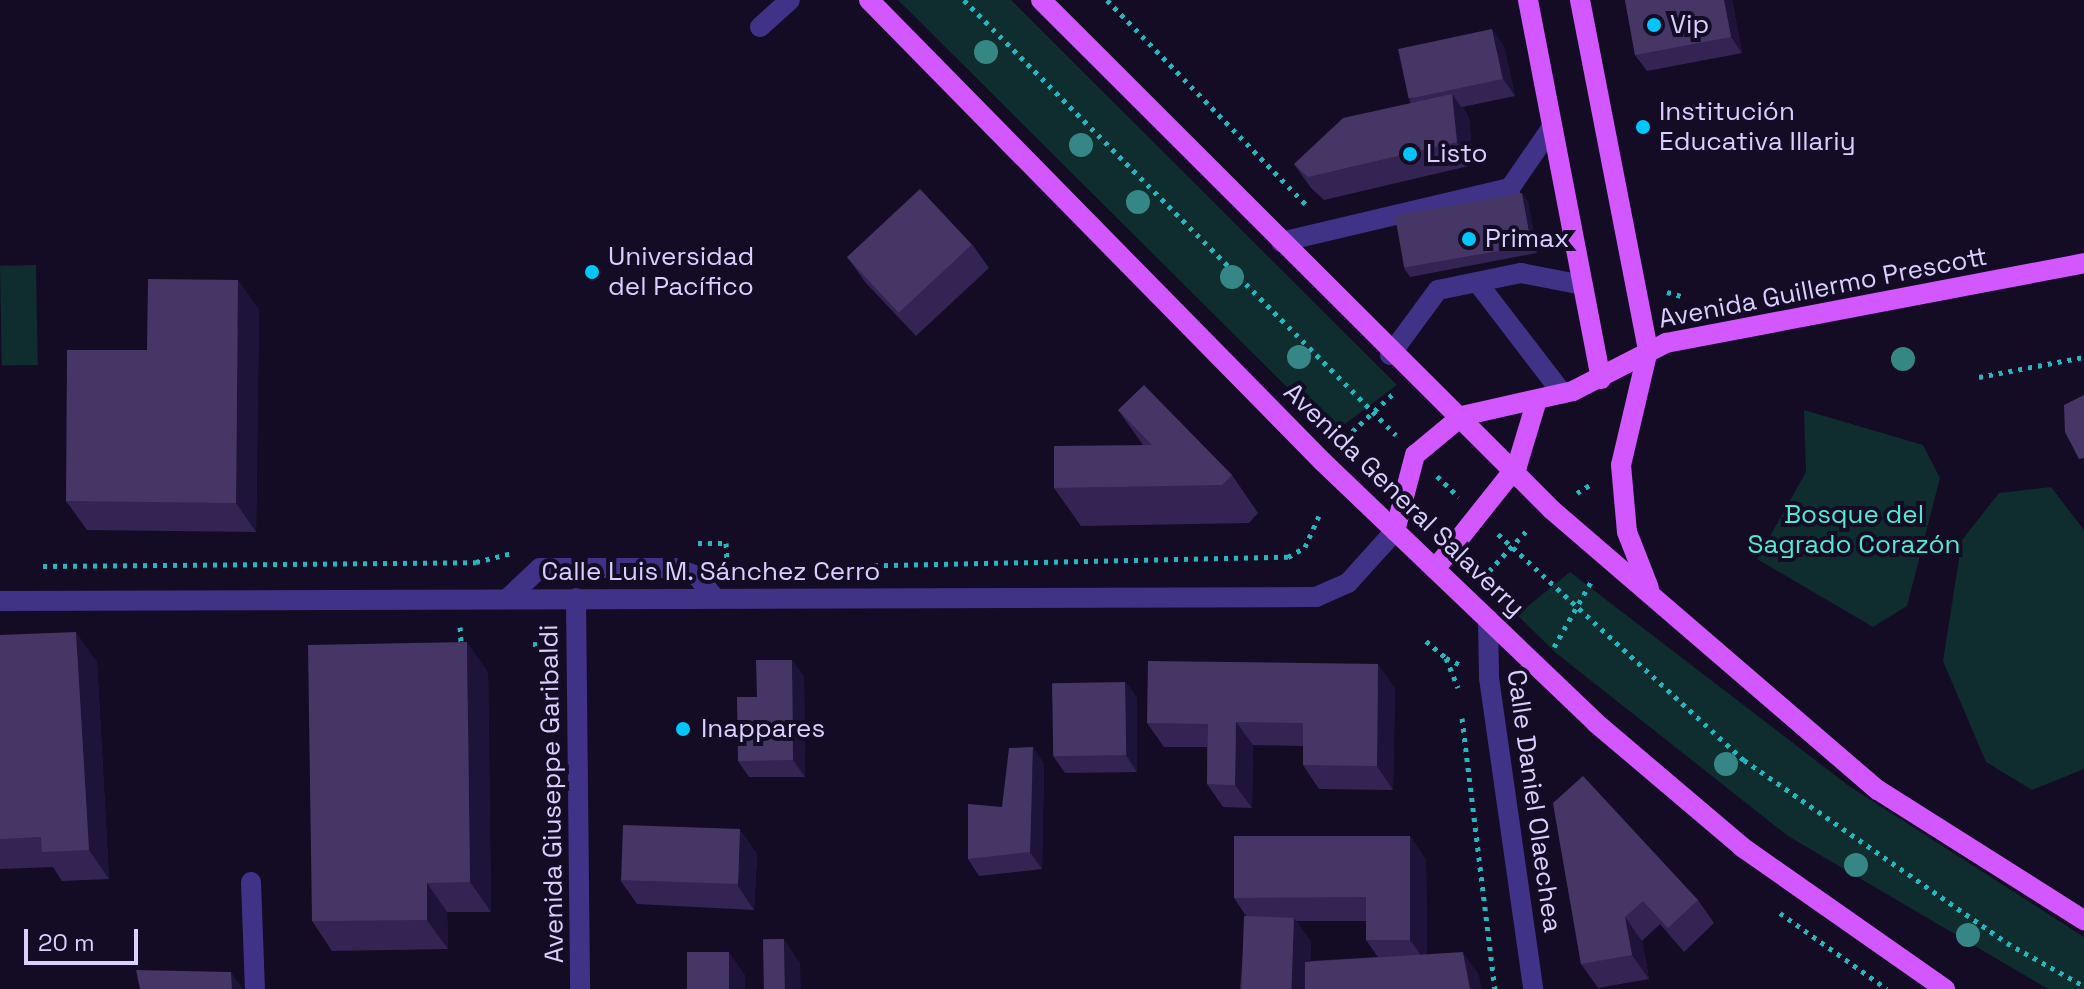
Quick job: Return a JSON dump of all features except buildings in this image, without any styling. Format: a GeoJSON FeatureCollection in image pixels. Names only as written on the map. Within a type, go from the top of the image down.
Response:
{"type":"FeatureCollection","features":[{"type":"Feature","properties":{"kind":"main road","name":"Avenida General Salaverry"},"geometry":{"type":"LineString","coordinates":[[869,0],[1395,531],[1541,669],[1742,847],[1945,989]]}},
{"type":"Feature","properties":{"kind":"main road"},"geometry":{"type":"LineString","coordinates":[[1041,0],[1453,419],[1511,474],[1878,790],[2084,920]]}},
{"type":"Feature","properties":{"kind":"main road"},"geometry":{"type":"LineString","coordinates":[[1528,0],[1601,379]]}},
{"type":"Feature","properties":{"kind":"main road"},"geometry":{"type":"LineString","coordinates":[[1580,0],[1648,350],[1624,439],[1621,492],[1631,546],[1652,596]]}},
{"type":"Feature","properties":{"kind":"main road","name":"Avenida Guillermo Prescott"},"geometry":{"type":"LineString","coordinates":[[1453,419],[1536,403],[1563,394],[1601,379],[1648,350],[2084,263]]}},
{"type":"Feature","properties":{"kind":"main road"},"geometry":{"type":"LineString","coordinates":[[1435,569],[1511,474],[1536,403]]}},
{"type":"Feature","properties":{"kind":"main road"},"geometry":{"type":"LineString","coordinates":[[1395,531],[1415,455],[1453,419]]}},
{"type":"Feature","properties":{"kind":"street"},"geometry":{"type":"LineString","coordinates":[[760,27],[790,0]]}},
{"type":"Feature","properties":{"kind":"street"},"geometry":{"type":"LineString","coordinates":[[1281,242],[1510,196],[1552,127]]}},
{"type":"Feature","properties":{"kind":"street"},"geometry":{"type":"LineString","coordinates":[[1390,355],[1434,282],[1477,282],[1520,265],[1583,285]]}},
{"type":"Feature","properties":{"kind":"street"},"geometry":{"type":"LineString","coordinates":[[1477,282],[1563,394]]}},
{"type":"Feature","properties":{"kind":"street","name":"Calle Luis M. Sánchez Cerro"},"geometry":{"type":"LineString","coordinates":[[0,601],[1316,597],[1348,583],[1395,531]]}},
{"type":"Feature","properties":{"kind":"street"},"geometry":{"type":"LineString","coordinates":[[508,598],[540,568],[676,568],[697,576],[715,598]]}},
{"type":"Feature","properties":{"kind":"street","name":"Avenida Giuseppe Garibaldi"},"geometry":{"type":"LineString","coordinates":[[576,598],[580,989]]}},
{"type":"Feature","properties":{"kind":"street","name":"Calle Daniel Olaechea"},"geometry":{"type":"LineString","coordinates":[[1488,619],[1489,678],[1533,989]]}},
{"type":"Feature","properties":{"kind":"street"},"geometry":{"type":"LineString","coordinates":[[251,882],[255,989]]}},
{"type":"Feature","properties":{"kind":"path"},"geometry":{"type":"LineString","coordinates":[[1107,0],[1330,230]]}},
{"type":"Feature","properties":{"kind":"path"},"geometry":{"type":"LineString","coordinates":[[1979,377],[2084,357]]}},
{"type":"Feature","properties":{"kind":"path"},"geometry":{"type":"LineString","coordinates":[[1345,438],[1400,388]]}},
{"type":"Feature","properties":{"kind":"path"},"geometry":{"type":"LineString","coordinates":[[1574,494],[1593,483]]}},
{"type":"Feature","properties":{"kind":"path"},"geometry":{"type":"LineString","coordinates":[[836,566],[1288,557],[1305,547],[1319,516]]}},
{"type":"Feature","properties":{"kind":"path"},"geometry":{"type":"LineString","coordinates":[[1489,571],[1540,518]]}},
{"type":"Feature","properties":{"kind":"path"},"geometry":{"type":"LineString","coordinates":[[679,544],[726,543],[727,569],[743,568]]}},
{"type":"Feature","properties":{"kind":"path"},"geometry":{"type":"LineString","coordinates":[[43,566],[476,562],[522,550]]}},
{"type":"Feature","properties":{"kind":"path"},"geometry":{"type":"LineString","coordinates":[[1541,669],[1605,556]]}},
{"type":"Feature","properties":{"kind":"path"},"geometry":{"type":"LineString","coordinates":[[1426,641],[1446,658],[1457,684],[1495,989]]}},
{"type":"Feature","properties":{"kind":"green space"},"geometry":{"type":"Polygon","coordinates":[[[898,0],[1011,0],[1397,385],[1333,433],[898,0]]]}},
{"type":"Feature","properties":{"kind":"green space"},"geometry":{"type":"Polygon","coordinates":[[[36,265],[38,365],[2,366],[0,266],[36,265]]]}},
{"type":"Feature","properties":{"kind":"green space","name":"Bosque del Sagrado Corazón"},"geometry":{"type":"Polygon","coordinates":[[[1804,410],[1923,445],[1940,478],[1907,606],[1873,627],[1757,559],[1806,472],[1804,410]]]}},
{"type":"Feature","properties":{"kind":"green space"},"geometry":{"type":"Polygon","coordinates":[[[2051,487],[2084,530],[2084,769],[2032,790],[1986,762],[1943,661],[1962,540],[1999,493],[2051,487]]]}},
{"type":"Feature","properties":{"kind":"green space"},"geometry":{"type":"Polygon","coordinates":[[[1570,572],[1849,786],[2084,937],[2084,989],[2048,989],[1788,836],[1556,653],[1517,615],[1570,572]]]}},
{"type":"Feature","properties":{"kind":"place","name":"Vip"},"geometry":{"type":"Point","coordinates":[1654,25]}},
{"type":"Feature","properties":{"kind":"place","name":"Institución Educativa Illariy"},"geometry":{"type":"Point","coordinates":[1643,127]}},
{"type":"Feature","properties":{"kind":"place","name":"Listo"},"geometry":{"type":"Point","coordinates":[1410,154]}},
{"type":"Feature","properties":{"kind":"place","name":"Primax"},"geometry":{"type":"Point","coordinates":[1469,239]}},
{"type":"Feature","properties":{"kind":"place","name":"Universidad del Pacífico"},"geometry":{"type":"Point","coordinates":[592,272]}},
{"type":"Feature","properties":{"kind":"place","name":"Inappares"},"geometry":{"type":"Point","coordinates":[683,729]}}]}
